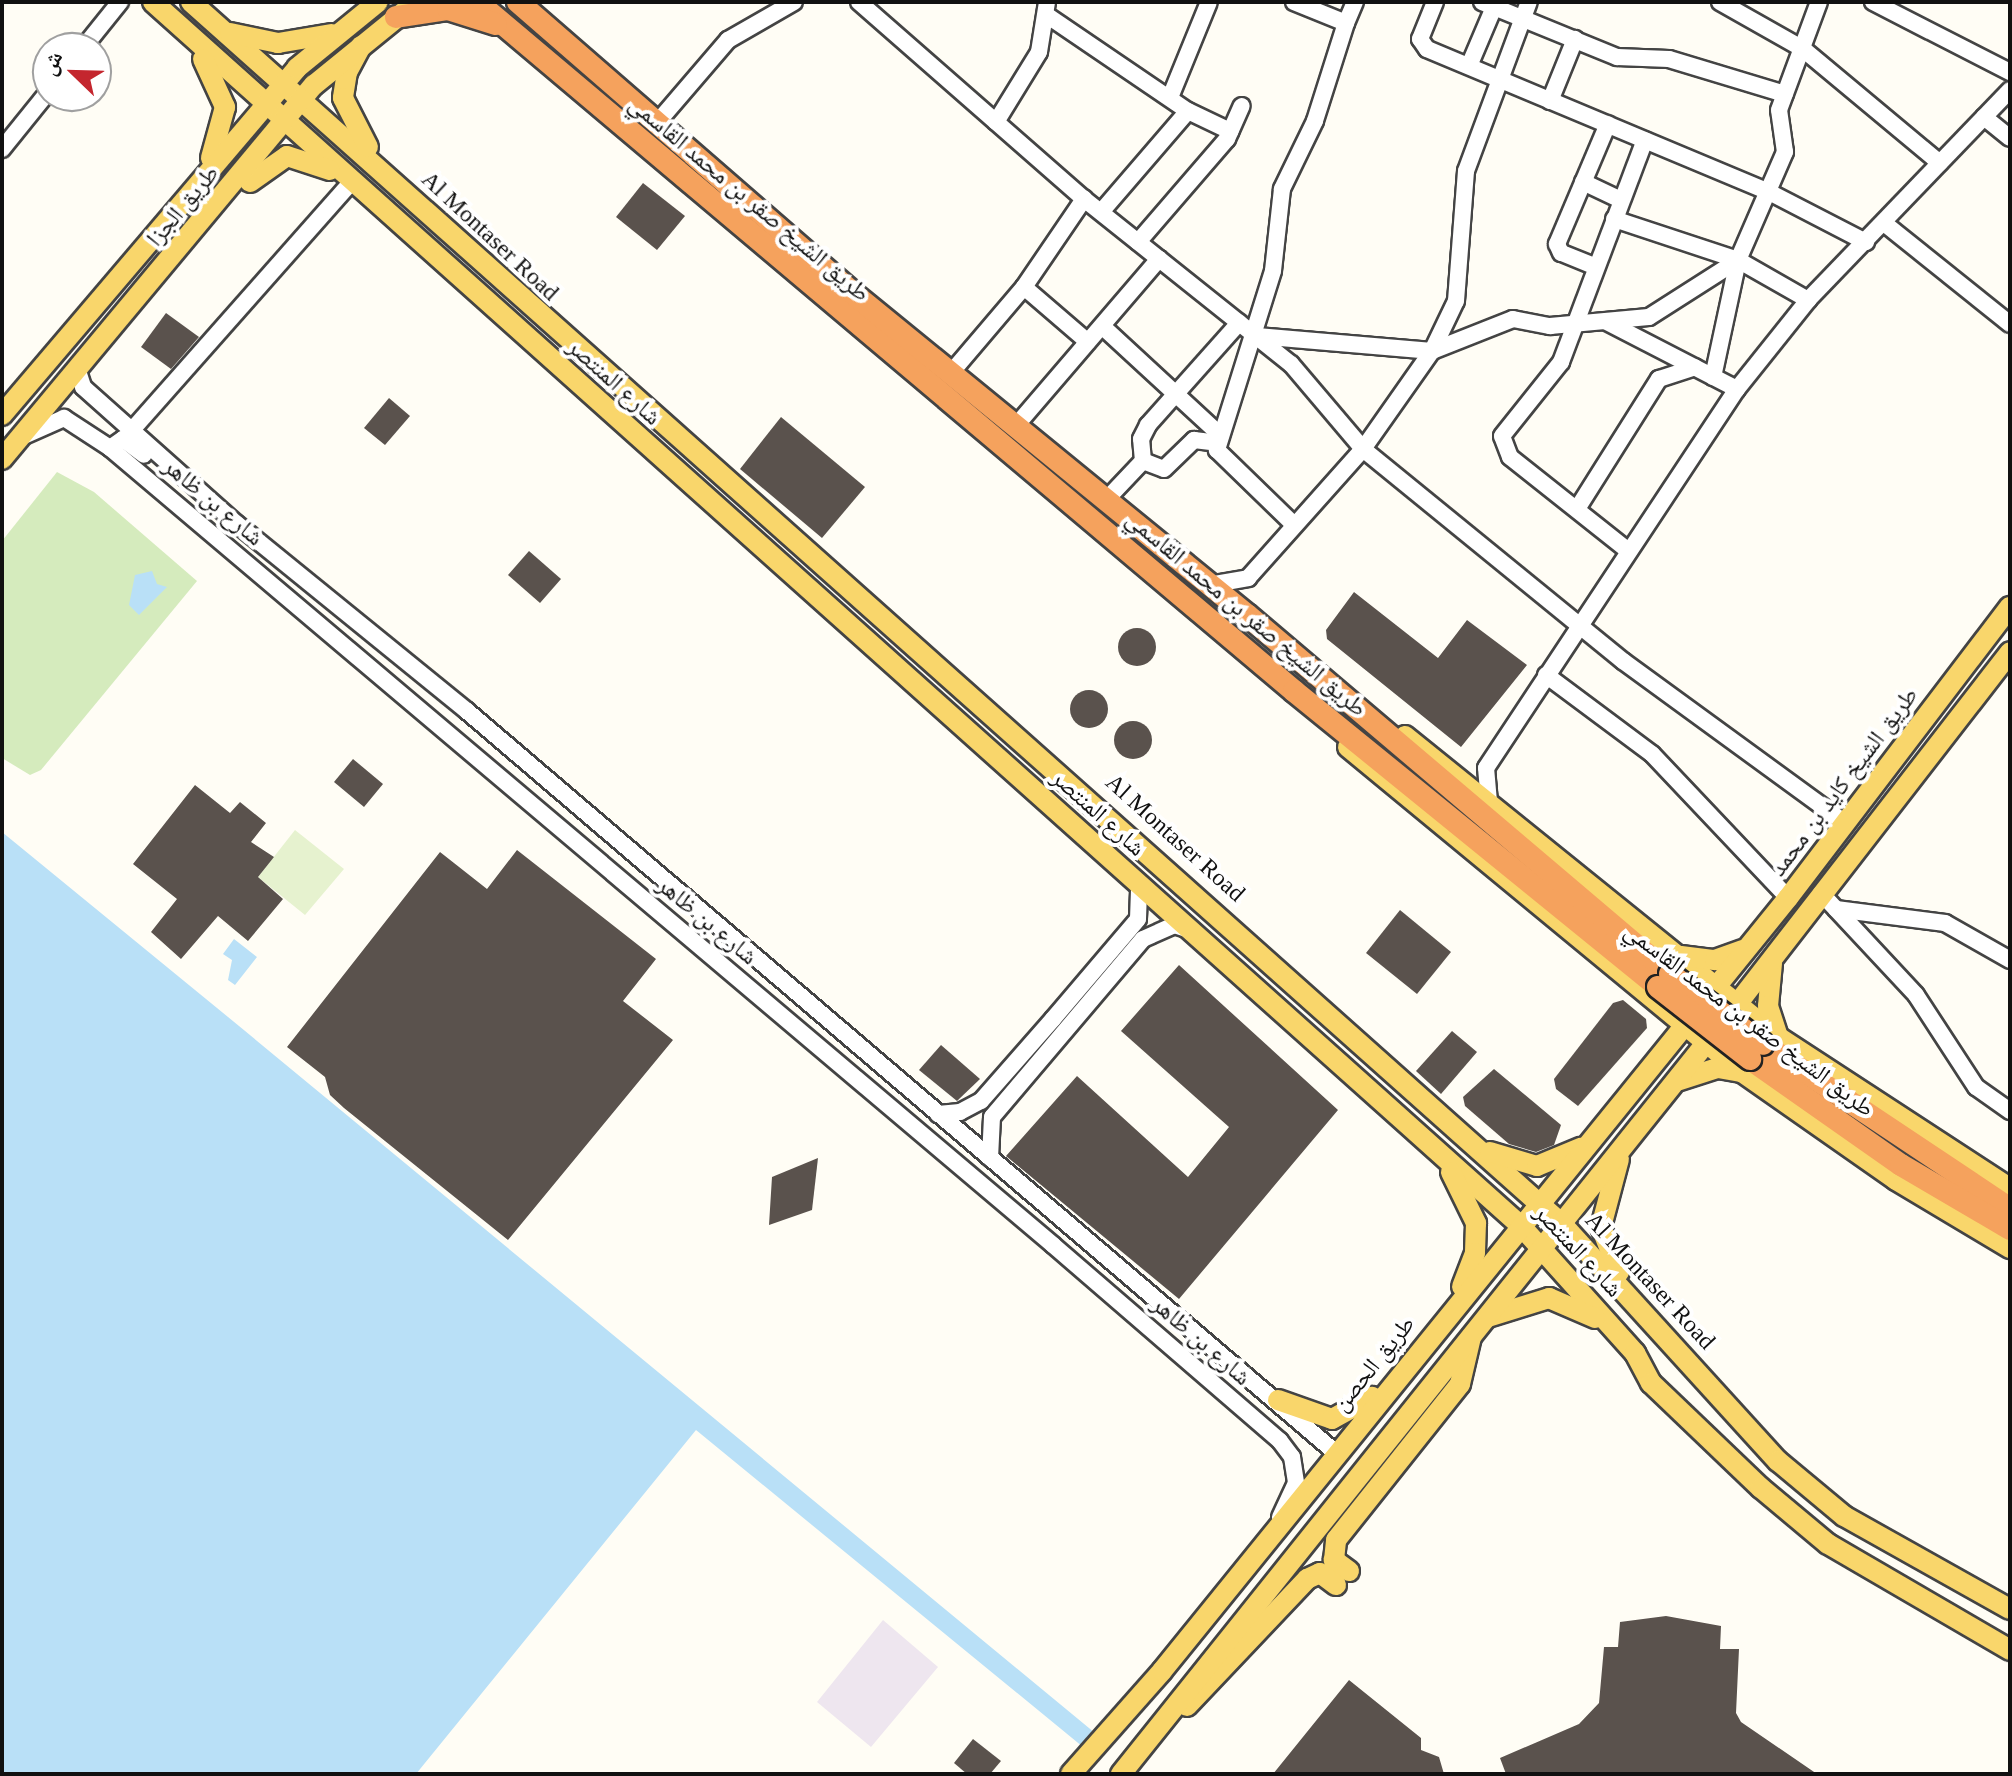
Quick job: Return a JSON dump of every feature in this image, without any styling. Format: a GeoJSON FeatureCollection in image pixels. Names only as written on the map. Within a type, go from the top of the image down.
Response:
{"type":"FeatureCollection","features":[{"type":"Feature","properties":{"kind":"highway","name":"طريق الشيخ صقر بن محمد القاسمي"},"geometry":{"type":"LineString","coordinates":[[477,2],[1294,691],[1901,1165],[2010,1229]]}},
{"type":"Feature","properties":{"kind":"highway","name":"طريق الشيخ صقر بن محمد القاسمي"},"geometry":{"type":"LineString","coordinates":[[518,2],[656,124],[1014,428],[1313,670],[1665,980]]}},
{"type":"Feature","properties":{"kind":"highway"},"geometry":{"type":"LineString","coordinates":[[396,17],[448,9],[508,28]]}},
{"type":"Feature","properties":{"kind":"highway","name":"طريق الشيخ صقر بن محمد القاسمي"},"geometry":{"type":"LineString","coordinates":[[1758,1053],[2010,1209]]}},
{"type":"Feature","properties":{"kind":"main road","name":"شارع المنتصر"},"geometry":{"type":"LineString","coordinates":[[153,2],[1521,1226],[1635,1353],[1651,1383],[1828,1544],[2010,1650]]}},
{"type":"Feature","properties":{"kind":"main road"},"geometry":{"type":"LineString","coordinates":[[191,2],[301,101]]}},
{"type":"Feature","properties":{"kind":"main road","name":"طريق الجزا"},"geometry":{"type":"LineString","coordinates":[[2,415],[112,280],[190,198],[283,85],[342,29],[378,2]]}},
{"type":"Feature","properties":{"kind":"main road","name":"طريق الجزا"},"geometry":{"type":"LineString","coordinates":[[2,459],[83,360],[205,222],[301,101],[365,39],[416,2]]}},
{"type":"Feature","properties":{"kind":"main road"},"geometry":{"type":"LineString","coordinates":[[176,23],[217,80],[225,107],[219,145],[190,198]]}},
{"type":"Feature","properties":{"kind":"main road"},"geometry":{"type":"LineString","coordinates":[[221,30],[278,43],[342,29]]}},
{"type":"Feature","properties":{"kind":"main road"},"geometry":{"type":"LineString","coordinates":[[365,39],[347,72],[343,98],[376,166]]}},
{"type":"Feature","properties":{"kind":"main road","name":"Al Montaser Road"},"geometry":{"type":"LineString","coordinates":[[301,101],[376,166],[524,304],[1113,819],[1562,1224],[1778,1461],[1844,1516],[1897,1549],[2010,1609]]}},
{"type":"Feature","properties":{"kind":"main road"},"geometry":{"type":"LineString","coordinates":[[233,144],[241,154],[228,177],[233,188]]}},
{"type":"Feature","properties":{"kind":"main road"},"geometry":{"type":"LineString","coordinates":[[205,222],[282,157],[310,160],[353,180]]}},
{"type":"Feature","properties":{"kind":"main road"},"geometry":{"type":"LineString","coordinates":[[83,360],[129,290],[112,280]]}},
{"type":"Feature","properties":{"kind":"main road","name":"طريق الشيخ كايد بن محمد"},"geometry":{"type":"LineString","coordinates":[[1717,986],[2010,607]]}},
{"type":"Feature","properties":{"kind":"main road","name":"طريق الشيخ كايد بن محمد"},"geometry":{"type":"LineString","coordinates":[[1738,1003],[2010,653]]}},
{"type":"Feature","properties":{"kind":"main road"},"geometry":{"type":"LineString","coordinates":[[1313,670],[1489,802],[1665,980],[1684,1027],[1706,1043],[1758,1053],[2010,1188]]}},
{"type":"Feature","properties":{"kind":"main road"},"geometry":{"type":"LineString","coordinates":[[1665,980],[1749,945]]}},
{"type":"Feature","properties":{"kind":"main road"},"geometry":{"type":"LineString","coordinates":[[1758,1053],[1773,958]]}},
{"type":"Feature","properties":{"kind":"main road"},"geometry":{"type":"LineString","coordinates":[[1665,980],[1717,986],[1738,1003],[1758,1053],[1896,1180],[2010,1248]]}},
{"type":"Feature","properties":{"kind":"main road"},"geometry":{"type":"LineString","coordinates":[[1658,1058],[1665,980]]}},
{"type":"Feature","properties":{"kind":"main road","name":"طريق الحصن"},"geometry":{"type":"LineString","coordinates":[[1071,1774],[1717,986]]}},
{"type":"Feature","properties":{"kind":"main road"},"geometry":{"type":"LineString","coordinates":[[1121,1774],[1738,1003]]}},
{"type":"Feature","properties":{"kind":"main road"},"geometry":{"type":"LineString","coordinates":[[1673,1084],[1697,1071],[1758,1053]]}},
{"type":"Feature","properties":{"kind":"main road"},"geometry":{"type":"LineString","coordinates":[[1476,1147],[1537,1166],[1587,1144]]}},
{"type":"Feature","properties":{"kind":"main road"},"geometry":{"type":"LineString","coordinates":[[1623,1147],[1601,1227],[1609,1259],[1658,1327]]}},
{"type":"Feature","properties":{"kind":"main road"},"geometry":{"type":"LineString","coordinates":[[1441,1155],[1476,1223],[1475,1253],[1448,1316]]}},
{"type":"Feature","properties":{"kind":"main road"},"geometry":{"type":"LineString","coordinates":[[1164,1722],[1213,1685],[1312,1574],[1343,1578],[1334,1560],[1332,1547],[1460,1384],[1477,1327],[1522,1302],[1558,1299],[1586,1310],[1635,1353]]}},
{"type":"Feature","properties":{"kind":"main road"},"geometry":{"type":"LineString","coordinates":[[1278,1400],[1332,1419],[1358,1408],[1400,1374]]}},
{"type":"Feature","properties":{"kind":"main road"},"geometry":{"type":"LineString","coordinates":[[1242,1625],[1271,1569],[1344,1476],[1336,1453]]}},
{"type":"Feature","properties":{"kind":"main road"},"geometry":{"type":"LineString","coordinates":[[1828,1544],[1837,1529],[1897,1549]]}},
{"type":"Feature","properties":{"kind":"street"},"geometry":{"type":"LineString","coordinates":[[96,32],[120,2]]}},
{"type":"Feature","properties":{"kind":"street"},"geometry":{"type":"LineString","coordinates":[[656,124],[728,40],[794,2]]}},
{"type":"Feature","properties":{"kind":"street"},"geometry":{"type":"LineString","coordinates":[[859,2],[1084,199],[1291,364],[1363,449],[1579,623],[1845,823]]}},
{"type":"Feature","properties":{"kind":"street"},"geometry":{"type":"LineString","coordinates":[[1171,95],[1209,2]]}},
{"type":"Feature","properties":{"kind":"street"},"geometry":{"type":"LineString","coordinates":[[1294,2],[1346,23]]}},
{"type":"Feature","properties":{"kind":"street"},"geometry":{"type":"LineString","coordinates":[[1294,525],[1220,459],[1219,439],[1256,336],[1273,271],[1282,189],[1315,121],[1355,2]]}},
{"type":"Feature","properties":{"kind":"street"},"geometry":{"type":"LineString","coordinates":[[1435,2],[1420,42],[1550,101],[1771,193],[1866,242]]}},
{"type":"Feature","properties":{"kind":"street"},"geometry":{"type":"LineString","coordinates":[[1720,2],[1803,49],[1940,163]]}},
{"type":"Feature","properties":{"kind":"street"},"geometry":{"type":"LineString","coordinates":[[1713,377],[1738,260],[1771,193],[1785,152],[1779,110],[1819,2]]}},
{"type":"Feature","properties":{"kind":"street"},"geometry":{"type":"LineString","coordinates":[[1873,2],[2010,72]]}},
{"type":"Feature","properties":{"kind":"street"},"geometry":{"type":"LineString","coordinates":[[1469,66],[1488,4],[1526,10],[1575,39],[1617,57],[1669,59],[1785,94]]}},
{"type":"Feature","properties":{"kind":"street"},"geometry":{"type":"LineString","coordinates":[[996,122],[1039,52],[1047,9],[1171,95],[1188,111],[1230,131]]}},
{"type":"Feature","properties":{"kind":"street"},"geometry":{"type":"LineString","coordinates":[[1209,585],[1248,578],[1363,449],[1432,351],[1456,301],[1459,198],[1526,10]]}},
{"type":"Feature","properties":{"kind":"street"},"geometry":{"type":"LineString","coordinates":[[1550,101],[1575,39]]}},
{"type":"Feature","properties":{"kind":"street"},"geometry":{"type":"LineString","coordinates":[[1489,802],[1486,768],[1626,549],[1737,389],[1808,300],[2010,90]]}},
{"type":"Feature","properties":{"kind":"street"},"geometry":{"type":"LineString","coordinates":[[1138,242],[1230,131],[1242,106]]}},
{"type":"Feature","properties":{"kind":"street"},"geometry":{"type":"LineString","coordinates":[[1101,212],[1188,111]]}},
{"type":"Feature","properties":{"kind":"street"},"geometry":{"type":"LineString","coordinates":[[2,149],[32,112]]}},
{"type":"Feature","properties":{"kind":"street"},"geometry":{"type":"LineString","coordinates":[[1984,117],[2010,138]]}},
{"type":"Feature","properties":{"kind":"street"},"geometry":{"type":"LineString","coordinates":[[1594,266],[1557,248],[1608,124]]}},
{"type":"Feature","properties":{"kind":"street"},"geometry":{"type":"LineString","coordinates":[[1626,549],[1510,457],[1502,441],[1507,425],[1550,381],[1577,325],[1594,266],[1645,140]]}},
{"type":"Feature","properties":{"kind":"street"},"geometry":{"type":"LineString","coordinates":[[132,430],[353,180]]}},
{"type":"Feature","properties":{"kind":"street"},"geometry":{"type":"LineString","coordinates":[[1583,182],[1621,200]]}},
{"type":"Feature","properties":{"kind":"street"},"geometry":{"type":"LineString","coordinates":[[950,374],[1024,287],[1084,199]]}},
{"type":"Feature","properties":{"kind":"street"},"geometry":{"type":"LineString","coordinates":[[1614,219],[1738,260],[1808,300]]}},
{"type":"Feature","properties":{"kind":"street"},"geometry":{"type":"LineString","coordinates":[[1884,223],[2010,324]]}},
{"type":"Feature","properties":{"kind":"street"},"geometry":{"type":"LineString","coordinates":[[1014,428],[1159,259]]}},
{"type":"Feature","properties":{"kind":"street"},"geometry":{"type":"LineString","coordinates":[[1256,336],[1432,351],[1513,319],[1577,325],[1657,315],[1738,260]]}},
{"type":"Feature","properties":{"kind":"street"},"geometry":{"type":"LineString","coordinates":[[1024,287],[1088,342]]}},
{"type":"Feature","properties":{"kind":"street"},"geometry":{"type":"LineString","coordinates":[[1605,321],[1737,389]]}},
{"type":"Feature","properties":{"kind":"street"},"geometry":{"type":"LineString","coordinates":[[1105,501],[1143,461],[1141,439],[1175,393],[1239,323]]}},
{"type":"Feature","properties":{"kind":"street"},"geometry":{"type":"LineString","coordinates":[[1102,326],[1175,393],[1219,439]]}},
{"type":"Feature","properties":{"kind":"street"},"geometry":{"type":"LineString","coordinates":[[1653,345],[1659,379]]}},
{"type":"Feature","properties":{"kind":"street","name":"شارع بن ظاهر"},"geometry":{"type":"LineString","coordinates":[[83,360],[83,387],[214,503],[554,786],[1278,1400],[1336,1453]]}},
{"type":"Feature","properties":{"kind":"street"},"geometry":{"type":"LineString","coordinates":[[1577,509],[1659,379],[1695,367]]}},
{"type":"Feature","properties":{"kind":"street","name":"شارع بن ظاهر"},"geometry":{"type":"LineString","coordinates":[[18,440],[64,418],[110,448],[1053,1245],[1280,1441],[1292,1457],[1296,1483],[1274,1528]]}},
{"type":"Feature","properties":{"kind":"street"},"geometry":{"type":"LineString","coordinates":[[1143,461],[1164,469],[1194,440],[1219,439]]}},
{"type":"Feature","properties":{"kind":"street"},"geometry":{"type":"LineString","coordinates":[[110,448],[126,440],[186,491],[214,503]]}},
{"type":"Feature","properties":{"kind":"street"},"geometry":{"type":"LineString","coordinates":[[234,550],[250,542],[312,586]]}},
{"type":"Feature","properties":{"kind":"street"},"geometry":{"type":"LineString","coordinates":[[1247,615],[1248,578]]}},
{"type":"Feature","properties":{"kind":"street"},"geometry":{"type":"LineString","coordinates":[[1546,675],[1652,754],[1788,898]]}},
{"type":"Feature","properties":{"kind":"street"},"geometry":{"type":"LineString","coordinates":[[480,760],[538,797],[554,786]]}},
{"type":"Feature","properties":{"kind":"street"},"geometry":{"type":"LineString","coordinates":[[1458,777],[1486,768]]}},
{"type":"Feature","properties":{"kind":"street"},"geometry":{"type":"LineString","coordinates":[[938,1114],[960,1112],[981,1101],[1132,924],[1142,903],[1139,884]]}},
{"type":"Feature","properties":{"kind":"street"},"geometry":{"type":"LineString","coordinates":[[1821,893],[1916,995],[1976,1087],[2010,1111]]}},
{"type":"Feature","properties":{"kind":"street"},"geometry":{"type":"LineString","coordinates":[[1836,909],[1945,923],[2010,960]]}},
{"type":"Feature","properties":{"kind":"street"},"geometry":{"type":"LineString","coordinates":[[1132,924],[1143,939]]}},
{"type":"Feature","properties":{"kind":"street"},"geometry":{"type":"LineString","coordinates":[[990,1158],[992,1117],[1143,939],[1174,925],[1193,931]]}},
{"type":"Feature","properties":{"kind":"street"},"geometry":{"type":"LineString","coordinates":[[981,1101],[980,1113],[992,1117]]}},
{"type":"Feature","properties":{"kind":"street"},"geometry":{"type":"LineString","coordinates":[[1053,1245],[1103,1277],[1111,1269],[1105,1253]]}},
{"type":"Feature","properties":{"kind":"shaded area"},"geometry":{"type":"Polygon","coordinates":[[[883,1620],[938,1667],[871,1747],[817,1702],[883,1620]]]}},
{"type":"Feature","properties":{"kind":"green space"},"geometry":{"type":"Polygon","coordinates":[[[57,472],[94,492],[197,581],[41,770],[30,775],[2,758],[2,541],[57,472]]]}},
{"type":"Feature","properties":{"kind":"green space"},"geometry":{"type":"Polygon","coordinates":[[[295,830],[344,869],[305,915],[258,877],[295,830]]]}},
{"type":"Feature","properties":{"kind":"water"},"geometry":{"type":"Polygon","coordinates":[[[152,571],[157,584],[167,587],[139,615],[129,605],[135,575],[152,571]]]}},
{"type":"Feature","properties":{"kind":"water"},"geometry":{"type":"Polygon","coordinates":[[[2,832],[1095,1733],[1083,1747],[696,1430],[416,1774],[2,1774],[2,832]]]}},
{"type":"Feature","properties":{"kind":"water"},"geometry":{"type":"Polygon","coordinates":[[[234,939],[257,957],[235,985],[228,980],[232,960],[223,954],[234,939]]]}},
{"type":"Feature","properties":{"kind":"building"},"geometry":{"type":"Polygon","coordinates":[[[643,183],[685,216],[657,250],[616,217],[643,183]]]}},
{"type":"Feature","properties":{"kind":"building"},"geometry":{"type":"Polygon","coordinates":[[[166,313],[199,337],[171,369],[141,347],[166,313]]]}},
{"type":"Feature","properties":{"kind":"building"},"geometry":{"type":"Polygon","coordinates":[[[389,398],[410,416],[385,445],[364,428],[389,398]]]}},
{"type":"Feature","properties":{"kind":"building"},"geometry":{"type":"Polygon","coordinates":[[[781,417],[865,487],[822,538],[740,469],[781,417]]]}},
{"type":"Feature","properties":{"kind":"building"},"geometry":{"type":"Polygon","coordinates":[[[529,551],[561,579],[540,603],[508,575],[529,551]]]}},
{"type":"Feature","properties":{"kind":"building"},"geometry":{"type":"Polygon","coordinates":[[[1354,592],[1438,658],[1467,620],[1527,665],[1461,747],[1327,639],[1326,630],[1354,592]]]}},
{"type":"Feature","properties":{"kind":"building"},"geometry":{"type":"Polygon","coordinates":[[[1137,628],[1150,634],[1156,647],[1150,660],[1137,666],[1124,660],[1118,647],[1124,634],[1137,628]]]}},
{"type":"Feature","properties":{"kind":"building"},"geometry":{"type":"Polygon","coordinates":[[[1089,690],[1102,696],[1108,709],[1102,722],[1089,728],[1076,722],[1070,709],[1076,696],[1089,690]]]}},
{"type":"Feature","properties":{"kind":"building"},"geometry":{"type":"Polygon","coordinates":[[[1133,721],[1146,727],[1152,740],[1146,753],[1133,759],[1120,753],[1114,740],[1120,727],[1133,721]]]}},
{"type":"Feature","properties":{"kind":"building"},"geometry":{"type":"Polygon","coordinates":[[[353,759],[383,784],[364,807],[334,782],[353,759]]]}},
{"type":"Feature","properties":{"kind":"building"},"geometry":{"type":"Polygon","coordinates":[[[195,785],[230,813],[240,802],[266,823],[251,842],[274,857],[258,877],[283,899],[248,941],[218,916],[181,959],[151,932],[177,899],[133,864],[195,785]]]}},
{"type":"Feature","properties":{"kind":"building"},"geometry":{"type":"Polygon","coordinates":[[[517,850],[656,959],[623,1001],[673,1040],[508,1240],[344,1108],[330,1095],[325,1077],[287,1047],[440,852],[487,889],[517,850]]]}},
{"type":"Feature","properties":{"kind":"building"},"geometry":{"type":"Polygon","coordinates":[[[1400,910],[1451,952],[1417,994],[1366,953],[1400,910]]]}},
{"type":"Feature","properties":{"kind":"building"},"geometry":{"type":"Polygon","coordinates":[[[1179,965],[1338,1110],[1179,1299],[1006,1156],[1077,1076],[1188,1177],[1229,1127],[1121,1031],[1179,965]]]}},
{"type":"Feature","properties":{"kind":"building"},"geometry":{"type":"Polygon","coordinates":[[[1623,1000],[1646,1019],[1647,1028],[1578,1106],[1556,1089],[1554,1079],[1613,1003],[1623,1000]]]}},
{"type":"Feature","properties":{"kind":"building"},"geometry":{"type":"Polygon","coordinates":[[[1452,1031],[1477,1052],[1441,1094],[1416,1071],[1452,1031]]]}},
{"type":"Feature","properties":{"kind":"building"},"geometry":{"type":"Polygon","coordinates":[[[941,1045],[980,1079],[957,1101],[919,1070],[941,1045]]]}},
{"type":"Feature","properties":{"kind":"building"},"geometry":{"type":"Polygon","coordinates":[[[1494,1069],[1561,1125],[1554,1145],[1536,1152],[1509,1144],[1465,1106],[1463,1097],[1494,1069]]]}},
{"type":"Feature","properties":{"kind":"building"},"geometry":{"type":"Polygon","coordinates":[[[818,1158],[812,1210],[769,1225],[772,1177],[818,1158]]]}},
{"type":"Feature","properties":{"kind":"building"},"geometry":{"type":"Polygon","coordinates":[[[1666,1616],[1721,1626],[1720,1649],[1739,1649],[1736,1713],[1741,1722],[1817,1774],[1506,1774],[1500,1758],[1579,1724],[1599,1703],[1604,1647],[1618,1647],[1620,1622],[1666,1616]]]}},
{"type":"Feature","properties":{"kind":"building"},"geometry":{"type":"Polygon","coordinates":[[[1349,1680],[1421,1738],[1421,1750],[1439,1757],[1444,1774],[1273,1774],[1349,1680]]]}},
{"type":"Feature","properties":{"kind":"building"},"geometry":{"type":"Polygon","coordinates":[[[973,1739],[1001,1761],[990,1774],[967,1774],[954,1763],[973,1739]]]}}]}
